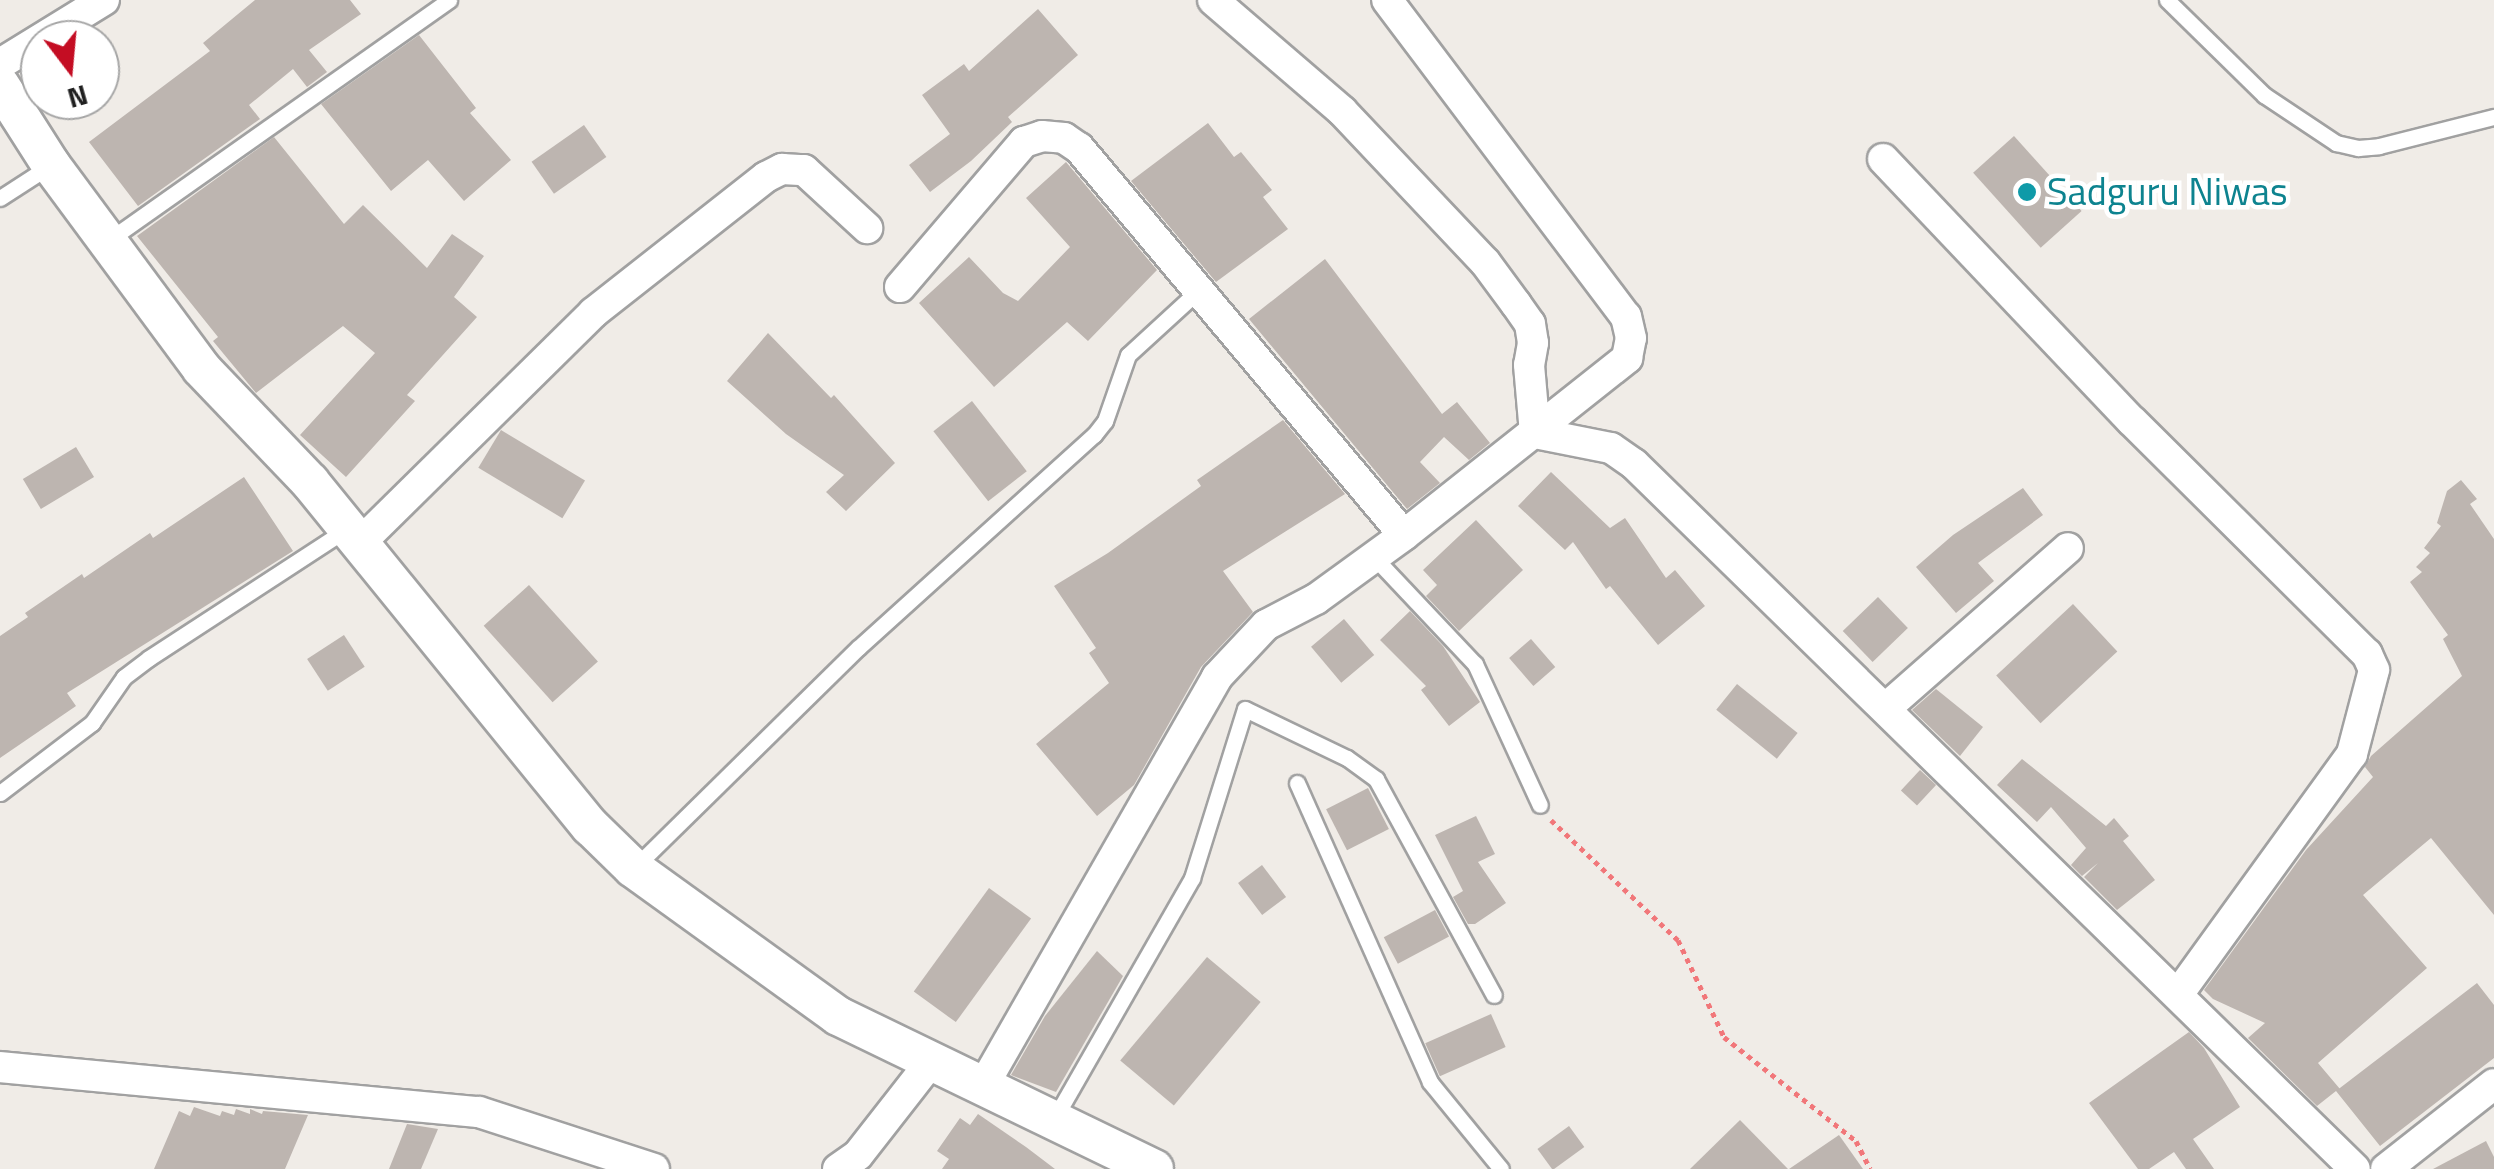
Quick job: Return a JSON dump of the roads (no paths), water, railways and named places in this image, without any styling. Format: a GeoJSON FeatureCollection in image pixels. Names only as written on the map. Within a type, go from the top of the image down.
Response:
{"type":"FeatureCollection","features":[{"type":"Feature","properties":{"kind":"street"},"geometry":{"type":"LineString","coordinates":[[0,64],[104,0]]}},
{"type":"Feature","properties":{"kind":"street"},"geometry":{"type":"LineString","coordinates":[[1213,0],[1342,111],[1485,262],[1530,324],[1534,342],[1528,366],[1535,433]]}},
{"type":"Feature","properties":{"kind":"street"},"geometry":{"type":"LineString","coordinates":[[983,1086],[1217,677],[1266,625],[1316,598],[1404,535],[1627,358],[1631,338],[1626,317],[1387,0]]}},
{"type":"Feature","properties":{"kind":"street"},"geometry":{"type":"LineString","coordinates":[[0,86],[106,242],[202,368],[310,482],[590,826],[633,868],[838,1016],[929,1064],[1053,1121],[1135,1166]]}},
{"type":"Feature","properties":{"kind":"street"},"geometry":{"type":"LineString","coordinates":[[900,287],[1024,142],[1042,136],[1064,138],[1079,148],[1404,535]]}},
{"type":"Feature","properties":{"kind":"street"},"geometry":{"type":"LineString","coordinates":[[1884,158],[2132,421],[2367,654],[2374,670],[2373,688],[2352,754],[2179,992]]}},
{"type":"Feature","properties":{"kind":"street"},"geometry":{"type":"LineString","coordinates":[[354,536],[593,313],[782,168],[804,170],[867,228]]}},
{"type":"Feature","properties":{"kind":"street"},"geometry":{"type":"LineString","coordinates":[[1535,433],[1611,448],[1634,464],[2179,992],[2355,1169]]}},
{"type":"Feature","properties":{"kind":"street"},"geometry":{"type":"LineString","coordinates":[[1886,708],[2068,548]]}},
{"type":"Feature","properties":{"kind":"street"},"geometry":{"type":"LineString","coordinates":[[838,1169],[858,1156],[929,1064]]}},
{"type":"Feature","properties":{"kind":"street"},"geometry":{"type":"LineString","coordinates":[[0,1068],[479,1112],[654,1169]]}},
{"type":"Feature","properties":{"kind":"street"},"geometry":{"type":"LineString","coordinates":[[2386,1169],[2494,1084]]}},
{"type":"Feature","properties":{"kind":"lane"},"geometry":{"type":"LineString","coordinates":[[106,242],[449,0]]}},
{"type":"Feature","properties":{"kind":"lane"},"geometry":{"type":"LineString","coordinates":[[2167,0],[2264,95],[2336,143],[2358,148],[2380,146],[2494,116]]}},
{"type":"Feature","properties":{"kind":"lane"},"geometry":{"type":"LineString","coordinates":[[0,198],[51,164]]}},
{"type":"Feature","properties":{"kind":"lane"},"geometry":{"type":"LineString","coordinates":[[633,868],[858,648],[1094,435],[1105,421],[1128,356],[1199,290]]}},
{"type":"Feature","properties":{"kind":"lane"},"geometry":{"type":"LineString","coordinates":[[0,792],[92,723],[124,677],[149,658],[354,536]]}},
{"type":"Feature","properties":{"kind":"lane"},"geometry":{"type":"LineString","coordinates":[[1374,557],[1475,664],[1540,804]]}},
{"type":"Feature","properties":{"kind":"lane"},"geometry":{"type":"LineString","coordinates":[[1053,1121],[1192,878],[1245,708],[1347,758],[1376,780],[1494,996]]}},
{"type":"Feature","properties":{"kind":"lane"},"geometry":{"type":"LineString","coordinates":[[1297,783],[1430,1082],[1501,1169]]}},
{"type":"Feature","properties":{"kind":"place","name":"Sadguru Niwas"},"geometry":{"type":"Point","coordinates":[2027,192]}}]}
